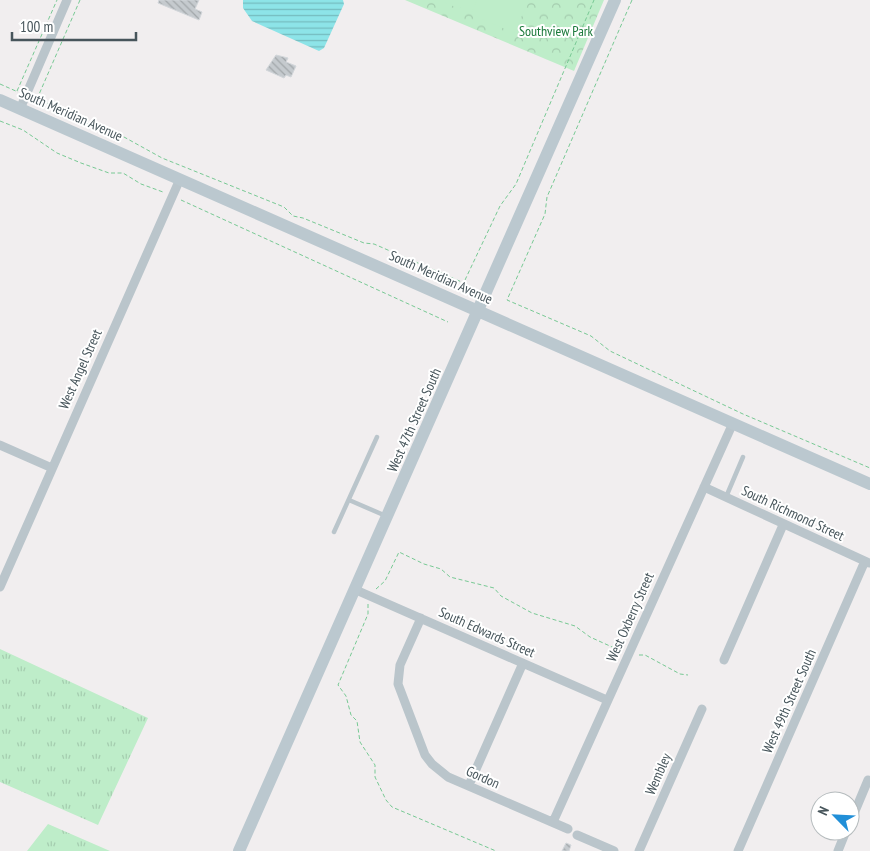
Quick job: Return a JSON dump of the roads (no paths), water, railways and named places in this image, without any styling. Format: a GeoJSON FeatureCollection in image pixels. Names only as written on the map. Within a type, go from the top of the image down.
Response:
{"type":"FeatureCollection","features":[{"type":"Feature","properties":{"kind":"main road","name":"West 47th Street South"},"geometry":{"type":"LineString","coordinates":[[239,851],[480,310],[615,0]]}},
{"type":"Feature","properties":{"kind":"main road","name":"South Meridian Avenue"},"geometry":{"type":"LineString","coordinates":[[0,100],[480,310],[870,484]]}},
{"type":"Feature","properties":{"kind":"street"},"geometry":{"type":"LineString","coordinates":[[20,109],[67,0]]}},
{"type":"Feature","properties":{"kind":"street","name":"West Angel Street"},"geometry":{"type":"LineString","coordinates":[[0,587],[3,570],[52,468],[180,179]]}},
{"type":"Feature","properties":{"kind":"street","name":"West Oxberry Street"},"geometry":{"type":"LineString","coordinates":[[554,822],[628,653],[733,423]]}},
{"type":"Feature","properties":{"kind":"street"},"geometry":{"type":"LineString","coordinates":[[0,446],[52,468]]}},
{"type":"Feature","properties":{"kind":"street","name":"South Richmond Street"},"geometry":{"type":"LineString","coordinates":[[704,487],[867,562]]}},
{"type":"Feature","properties":{"kind":"street"},"geometry":{"type":"LineString","coordinates":[[724,660],[783,525]]}},
{"type":"Feature","properties":{"kind":"street","name":"West 49th Street South"},"geometry":{"type":"LineString","coordinates":[[738,851],[867,562]]}},
{"type":"Feature","properties":{"kind":"street","name":"South Edwards Street"},"geometry":{"type":"LineString","coordinates":[[356,590],[607,700]]}},
{"type":"Feature","properties":{"kind":"street","name":"Gordon"},"geometry":{"type":"LineString","coordinates":[[421,618],[400,665],[398,674],[400,693],[418,738],[432,764],[448,776],[568,829]]}},
{"type":"Feature","properties":{"kind":"street"},"geometry":{"type":"LineString","coordinates":[[469,786],[523,663]]}},
{"type":"Feature","properties":{"kind":"street","name":"Wembley"},"geometry":{"type":"LineString","coordinates":[[639,851],[702,709]]}},
{"type":"Feature","properties":{"kind":"street"},"geometry":{"type":"LineString","coordinates":[[860,799],[868,780]]}},
{"type":"Feature","properties":{"kind":"street"},"geometry":{"type":"LineString","coordinates":[[577,834],[614,851]]}},
{"type":"Feature","properties":{"kind":"lane"},"geometry":{"type":"LineString","coordinates":[[334,532],[377,437]]}},
{"type":"Feature","properties":{"kind":"lane"},"geometry":{"type":"LineString","coordinates":[[726,497],[743,458]]}},
{"type":"Feature","properties":{"kind":"lane"},"geometry":{"type":"LineString","coordinates":[[349,500],[387,516]]}},
{"type":"Feature","properties":{"kind":"water"},"geometry":{"type":"Polygon","coordinates":[[[243,0],[343,0],[344,4],[324,48],[319,51],[252,21],[243,8],[243,0]]]}},
{"type":"Feature","properties":{"kind":"park label","name":"Southview Park"},"geometry":{"type":"Point","coordinates":[556,31]}}]}
